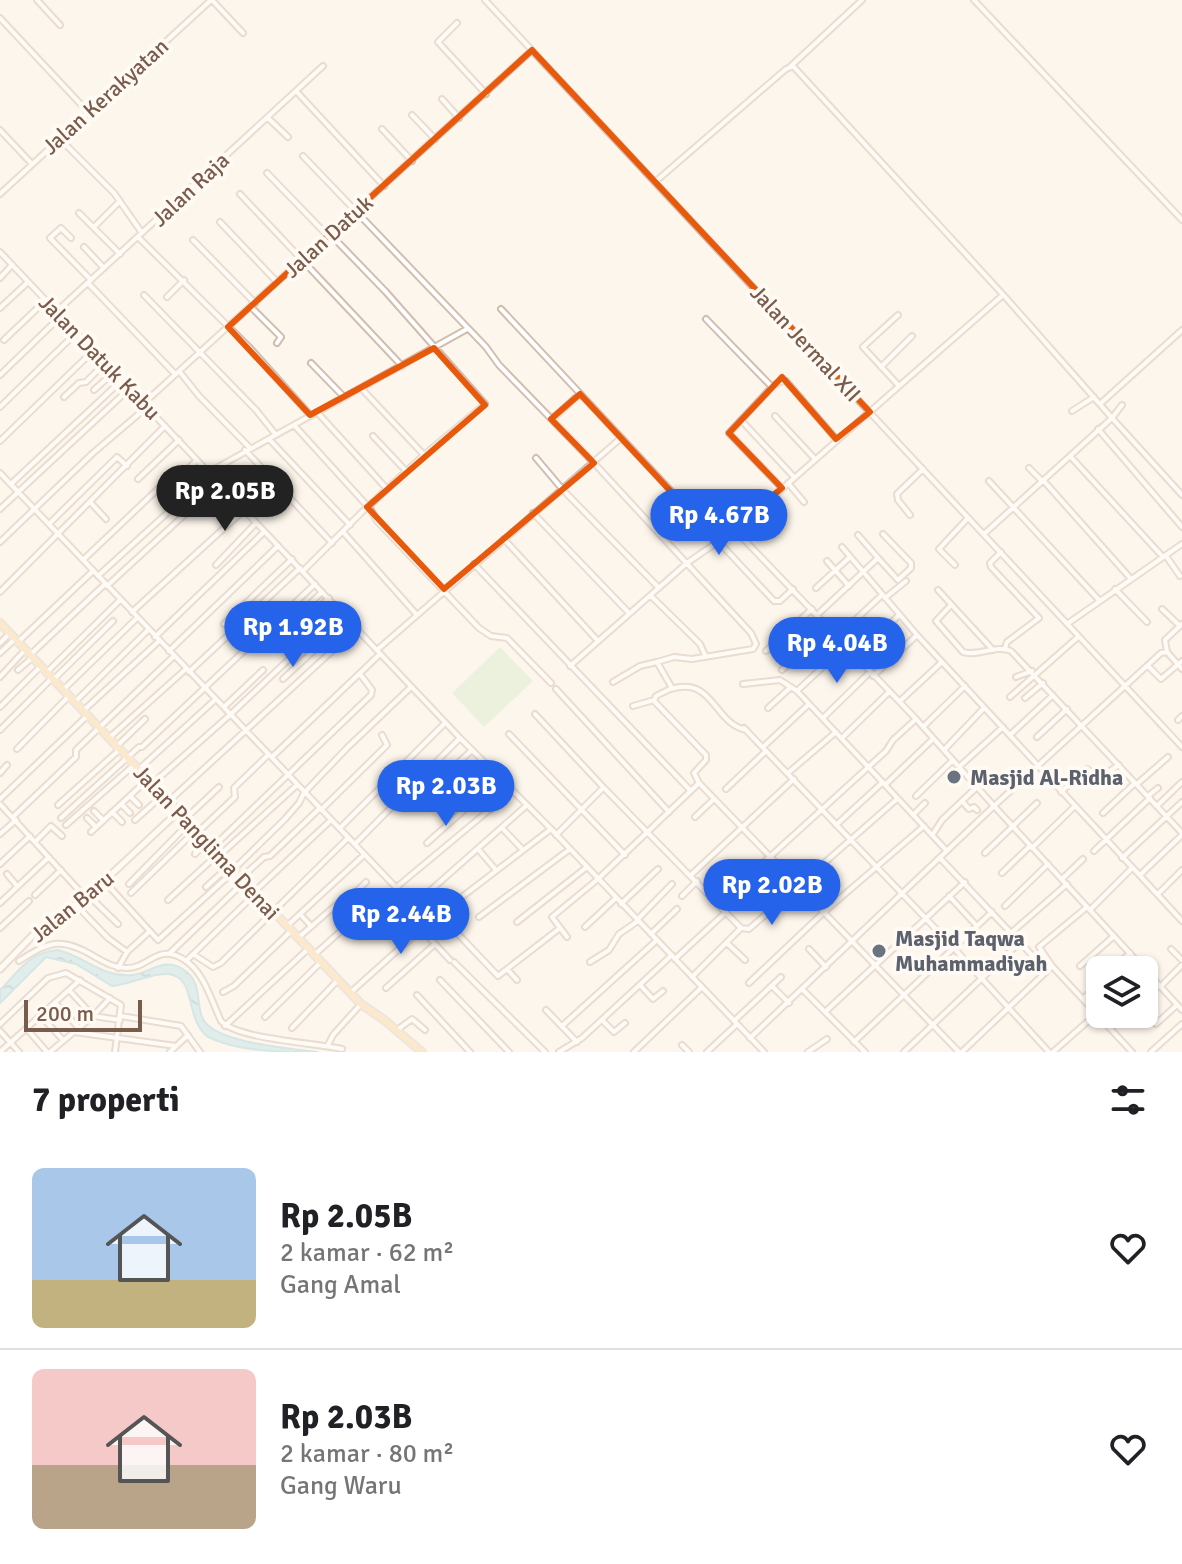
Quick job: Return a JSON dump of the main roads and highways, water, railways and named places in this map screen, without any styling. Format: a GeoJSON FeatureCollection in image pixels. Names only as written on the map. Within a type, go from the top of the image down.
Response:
{"type":"FeatureCollection","features":[{"type":"Feature","properties":{"kind":"main road","name":"Jalan Panglima Denai"},"geometry":{"type":"LineString","coordinates":[[1,626],[350,993],[422,1052]]}},
{"type":"Feature","properties":{"kind":"main road","name":"Jalan Baru"},"geometry":{"type":"LineString","coordinates":[[0,969],[39,929],[105,882],[179,811]]}},
{"type":"Feature","properties":{"kind":"water"},"geometry":{"type":"Polygon","coordinates":[[[58,950],[122,975],[139,974],[164,965],[177,966],[194,980],[203,1019],[210,1027],[238,1039],[318,1052],[247,1048],[208,1037],[196,1021],[185,985],[180,979],[167,974],[112,986],[76,964],[46,957],[0,1003],[0,990],[25,964],[39,954],[58,950]]]}},
{"type":"Feature","properties":{"kind":"place","name":"Masjid Al-Ridha"},"geometry":{"type":"Point","coordinates":[954,777]}},
{"type":"Feature","properties":{"kind":"place","name":"Masjid Taqwa Muhammadiyah"},"geometry":{"type":"Point","coordinates":[879,951]}}]}
